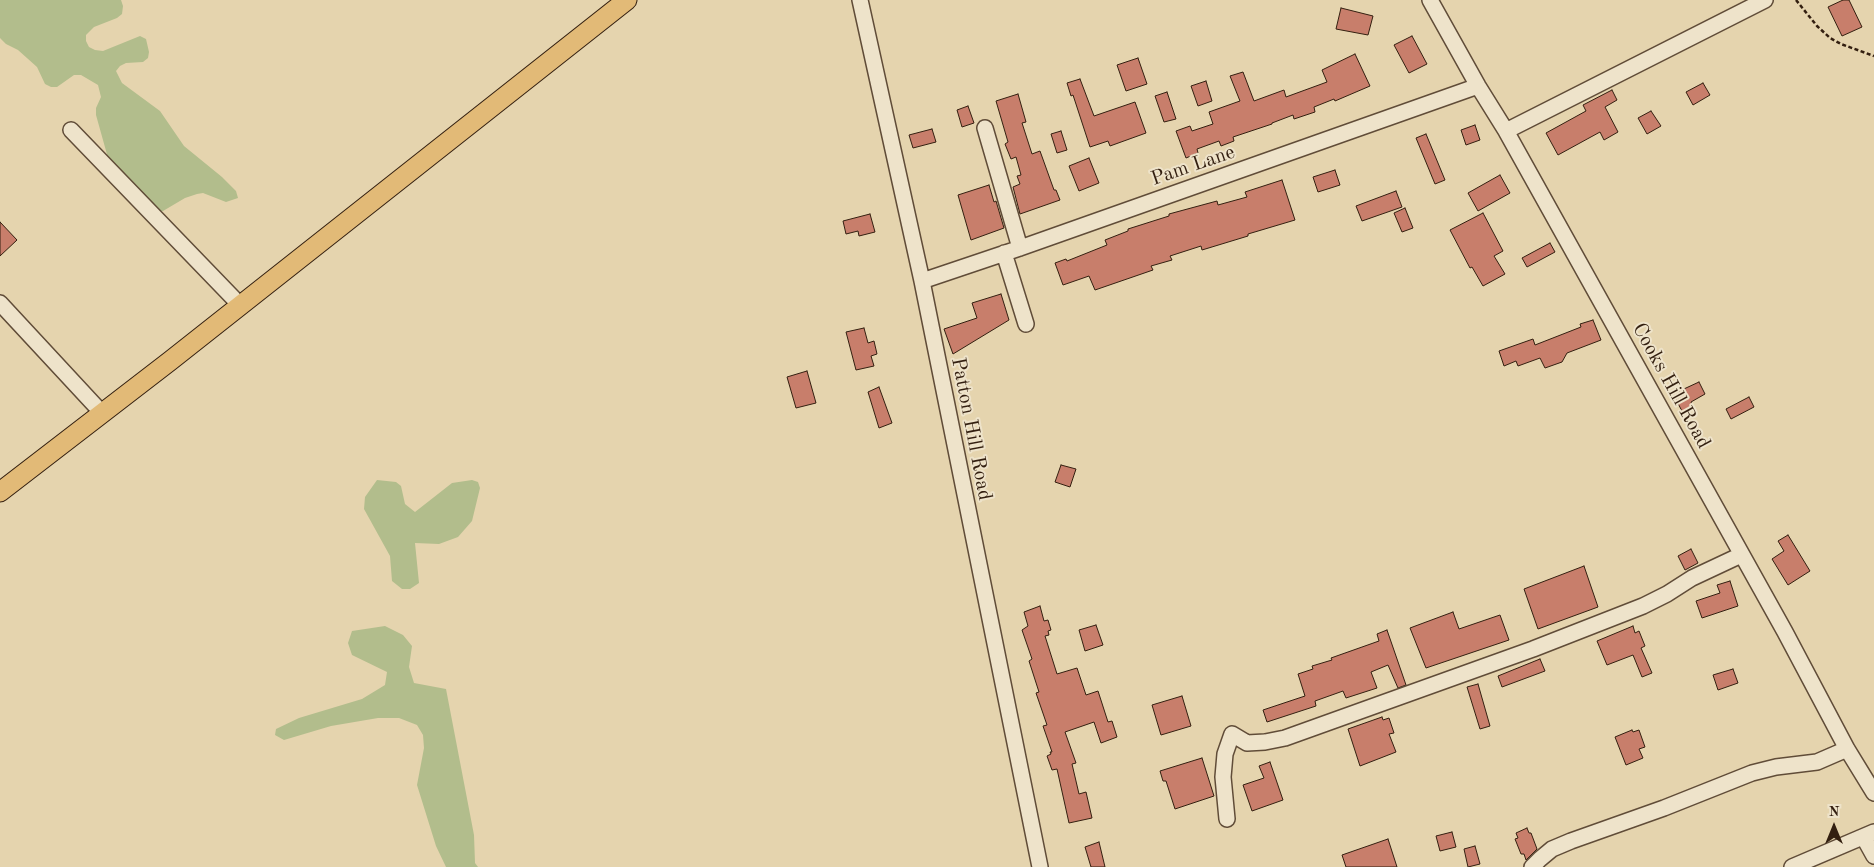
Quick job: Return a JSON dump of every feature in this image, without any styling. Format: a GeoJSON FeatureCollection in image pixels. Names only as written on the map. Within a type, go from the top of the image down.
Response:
{"type":"FeatureCollection","features":[{"type":"Feature","properties":{"kind":"main road"},"geometry":{"type":"LineString","coordinates":[[0,492],[240,306],[625,1]]}},
{"type":"Feature","properties":{"kind":"street","name":"Patton Hill Road"},"geometry":{"type":"LineString","coordinates":[[860,0],[922,281],[1040,867]]}},
{"type":"Feature","properties":{"kind":"street","name":"Cooks Hill Road"},"geometry":{"type":"LineString","coordinates":[[1430,0],[1478,86],[1506,131],[1785,632],[1847,749],[1874,793]]}},
{"type":"Feature","properties":{"kind":"street"},"geometry":{"type":"LineString","coordinates":[[1506,131],[1764,0]]}},
{"type":"Feature","properties":{"kind":"street","name":"Pam Lane"},"geometry":{"type":"LineString","coordinates":[[922,281],[1478,86]]}},
{"type":"Feature","properties":{"kind":"street"},"geometry":{"type":"LineString","coordinates":[[985,128],[1020,248]]}},
{"type":"Feature","properties":{"kind":"street"},"geometry":{"type":"LineString","coordinates":[[71,130],[240,306]]}},
{"type":"Feature","properties":{"kind":"street"},"geometry":{"type":"LineString","coordinates":[[1004,253],[1026,324]]}},
{"type":"Feature","properties":{"kind":"street"},"geometry":{"type":"LineString","coordinates":[[0,303],[102,413]]}},
{"type":"Feature","properties":{"kind":"street"},"geometry":{"type":"LineString","coordinates":[[1227,819],[1223,778],[1225,754],[1232,734],[1247,743],[1285,738],[1533,649],[1643,606],[1668,594],[1692,578],[1741,555]]}},
{"type":"Feature","properties":{"kind":"street"},"geometry":{"type":"LineString","coordinates":[[1532,867],[1552,849],[1752,773],[1776,766],[1817,762],[1847,749]]}},
{"type":"Feature","properties":{"kind":"street"},"geometry":{"type":"LineString","coordinates":[[1792,867],[1869,835],[1874,856]]}},
{"type":"Feature","properties":{"kind":"path"},"geometry":{"type":"LineString","coordinates":[[1796,0],[1817,26],[1830,38],[1874,56]]}},
{"type":"Feature","properties":{"kind":"green space"},"geometry":{"type":"Polygon","coordinates":[[[0,0],[121,0],[123,6],[122,14],[117,18],[94,27],[86,35],[89,47],[103,51],[140,36],[146,39],[149,52],[148,58],[143,62],[126,63],[116,71],[122,83],[160,111],[184,146],[222,177],[236,191],[238,198],[226,202],[203,193],[185,198],[163,211],[157,211],[108,158],[96,115],[96,108],[101,97],[98,85],[81,75],[74,75],[57,87],[45,84],[37,67],[18,50],[6,44],[0,38],[0,0]]]}},
{"type":"Feature","properties":{"kind":"green space"},"geometry":{"type":"Polygon","coordinates":[[[377,480],[396,482],[401,486],[405,504],[415,512],[452,483],[472,480],[478,482],[480,488],[472,521],[458,537],[439,544],[415,543],[419,583],[410,589],[402,589],[392,581],[390,556],[364,509],[365,497],[377,480]]]}},
{"type":"Feature","properties":{"kind":"green space"},"geometry":{"type":"Polygon","coordinates":[[[385,626],[403,635],[412,646],[409,667],[414,683],[446,689],[474,835],[475,863],[478,867],[446,867],[436,846],[417,785],[424,748],[423,735],[417,725],[399,718],[378,718],[331,726],[284,740],[275,735],[276,729],[299,718],[362,699],[385,685],[387,672],[352,655],[348,643],[352,631],[385,626]]]}},
{"type":"Feature","properties":{"kind":"building"},"geometry":{"type":"Polygon","coordinates":[[[1843,0],[1849,0],[1862,27],[1842,36],[1828,7],[1843,0]]]}},
{"type":"Feature","properties":{"kind":"building"},"geometry":{"type":"Polygon","coordinates":[[[1341,8],[1373,16],[1368,35],[1336,29],[1341,8]]]}},
{"type":"Feature","properties":{"kind":"building"},"geometry":{"type":"Polygon","coordinates":[[[1412,36],[1427,64],[1409,73],[1394,45],[1412,36]]]}},
{"type":"Feature","properties":{"kind":"building"},"geometry":{"type":"Polygon","coordinates":[[[1355,54],[1370,86],[1335,101],[1334,99],[1314,107],[1315,112],[1294,119],[1293,115],[1233,137],[1234,141],[1221,146],[1219,141],[1197,149],[1198,153],[1186,158],[1176,131],[1190,126],[1192,131],[1213,124],[1209,112],[1240,101],[1230,76],[1243,72],[1254,101],[1284,90],[1286,97],[1327,82],[1322,70],[1355,54]]]}},
{"type":"Feature","properties":{"kind":"building"},"geometry":{"type":"Polygon","coordinates":[[[1138,58],[1147,84],[1126,91],[1117,65],[1138,58]]]}},
{"type":"Feature","properties":{"kind":"building"},"geometry":{"type":"Polygon","coordinates":[[[1080,79],[1094,116],[1135,102],[1146,133],[1110,146],[1108,141],[1090,147],[1073,95],[1071,96],[1067,83],[1080,79]]]}},
{"type":"Feature","properties":{"kind":"building"},"geometry":{"type":"Polygon","coordinates":[[[1206,81],[1212,101],[1198,106],[1191,86],[1206,81]]]}},
{"type":"Feature","properties":{"kind":"building"},"geometry":{"type":"Polygon","coordinates":[[[1703,83],[1710,95],[1693,105],[1686,92],[1703,83]]]}},
{"type":"Feature","properties":{"kind":"building"},"geometry":{"type":"Polygon","coordinates":[[[1612,90],[1617,100],[1605,107],[1618,132],[1604,140],[1600,132],[1558,155],[1546,133],[1586,111],[1583,105],[1612,90]]]}},
{"type":"Feature","properties":{"kind":"building"},"geometry":{"type":"Polygon","coordinates":[[[1167,92],[1176,119],[1164,122],[1155,96],[1167,92]]]}},
{"type":"Feature","properties":{"kind":"building"},"geometry":{"type":"Polygon","coordinates":[[[1018,94],[1026,122],[1022,123],[1032,154],[1040,151],[1054,190],[1056,190],[1060,200],[1020,214],[1013,187],[1020,184],[1017,176],[1021,175],[1016,157],[1011,159],[1005,144],[1008,142],[996,101],[1018,94]]]}},
{"type":"Feature","properties":{"kind":"building"},"geometry":{"type":"Polygon","coordinates":[[[968,106],[974,123],[962,127],[957,110],[968,106]]]}},
{"type":"Feature","properties":{"kind":"building"},"geometry":{"type":"Polygon","coordinates":[[[1651,111],[1661,126],[1647,134],[1638,118],[1651,111]]]}},
{"type":"Feature","properties":{"kind":"building"},"geometry":{"type":"Polygon","coordinates":[[[1475,125],[1480,140],[1466,145],[1461,130],[1475,125]]]}},
{"type":"Feature","properties":{"kind":"building"},"geometry":{"type":"Polygon","coordinates":[[[932,129],[936,142],[913,148],[909,135],[932,129]]]}},
{"type":"Feature","properties":{"kind":"building"},"geometry":{"type":"Polygon","coordinates":[[[1061,131],[1067,150],[1057,153],[1051,134],[1061,131]]]}},
{"type":"Feature","properties":{"kind":"building"},"geometry":{"type":"Polygon","coordinates":[[[1426,134],[1445,180],[1435,184],[1416,138],[1426,134]]]}},
{"type":"Feature","properties":{"kind":"building"},"geometry":{"type":"Polygon","coordinates":[[[1089,158],[1099,183],[1079,191],[1069,166],[1089,158]]]}},
{"type":"Feature","properties":{"kind":"building"},"geometry":{"type":"Polygon","coordinates":[[[1335,170],[1340,185],[1318,192],[1313,177],[1335,170]]]}},
{"type":"Feature","properties":{"kind":"building"},"geometry":{"type":"Polygon","coordinates":[[[1500,175],[1510,193],[1478,211],[1468,193],[1500,175]]]}},
{"type":"Feature","properties":{"kind":"building"},"geometry":{"type":"Polygon","coordinates":[[[1282,180],[1295,220],[1202,250],[1201,246],[1170,256],[1172,260],[1151,266],[1153,270],[1095,290],[1089,276],[1063,285],[1055,263],[1066,259],[1067,261],[1107,245],[1105,240],[1128,231],[1128,229],[1169,216],[1169,214],[1217,201],[1218,205],[1247,197],[1245,192],[1282,180]]]}},
{"type":"Feature","properties":{"kind":"building"},"geometry":{"type":"Polygon","coordinates":[[[989,185],[1004,228],[971,240],[958,195],[989,185]]]}},
{"type":"Feature","properties":{"kind":"building"},"geometry":{"type":"Polygon","coordinates":[[[1396,191],[1402,207],[1362,221],[1356,206],[1396,191]]]}},
{"type":"Feature","properties":{"kind":"building"},"geometry":{"type":"Polygon","coordinates":[[[1405,208],[1413,228],[1402,232],[1394,213],[1405,208]]]}},
{"type":"Feature","properties":{"kind":"building"},"geometry":{"type":"Polygon","coordinates":[[[1483,213],[1503,251],[1494,256],[1505,274],[1483,286],[1472,267],[1470,268],[1450,230],[1483,213]]]}},
{"type":"Feature","properties":{"kind":"building"},"geometry":{"type":"Polygon","coordinates":[[[870,214],[875,232],[859,236],[858,231],[846,234],[843,221],[870,214]]]}},
{"type":"Feature","properties":{"kind":"building"},"geometry":{"type":"Polygon","coordinates":[[[0,222],[17,240],[0,256],[0,222]]]}},
{"type":"Feature","properties":{"kind":"building"},"geometry":{"type":"Polygon","coordinates":[[[1550,243],[1555,252],[1527,267],[1522,258],[1550,243]]]}},
{"type":"Feature","properties":{"kind":"building"},"geometry":{"type":"Polygon","coordinates":[[[1001,294],[1009,320],[953,354],[944,329],[977,318],[972,303],[1001,294]]]}},
{"type":"Feature","properties":{"kind":"building"},"geometry":{"type":"Polygon","coordinates":[[[1593,320],[1601,340],[1567,353],[1562,362],[1545,368],[1540,358],[1518,366],[1516,361],[1504,366],[1499,351],[1533,339],[1535,345],[1581,327],[1580,324],[1593,320]]]}},
{"type":"Feature","properties":{"kind":"building"},"geometry":{"type":"Polygon","coordinates":[[[864,328],[868,343],[874,341],[877,354],[871,356],[874,366],[856,370],[846,332],[864,328]]]}},
{"type":"Feature","properties":{"kind":"building"},"geometry":{"type":"Polygon","coordinates":[[[807,371],[816,403],[796,408],[787,377],[807,371]]]}},
{"type":"Feature","properties":{"kind":"building"},"geometry":{"type":"Polygon","coordinates":[[[1699,382],[1705,394],[1691,402],[1693,407],[1683,413],[1673,394],[1699,382]]]}},
{"type":"Feature","properties":{"kind":"building"},"geometry":{"type":"Polygon","coordinates":[[[879,387],[892,423],[879,428],[868,392],[879,387]]]}},
{"type":"Feature","properties":{"kind":"building"},"geometry":{"type":"Polygon","coordinates":[[[1749,397],[1754,407],[1731,419],[1726,409],[1749,397]]]}},
{"type":"Feature","properties":{"kind":"building"},"geometry":{"type":"Polygon","coordinates":[[[1061,465],[1076,469],[1070,487],[1055,482],[1061,465]]]}},
{"type":"Feature","properties":{"kind":"building"},"geometry":{"type":"Polygon","coordinates":[[[1788,535],[1810,571],[1788,585],[1772,559],[1784,551],[1778,541],[1788,535]]]}},
{"type":"Feature","properties":{"kind":"building"},"geometry":{"type":"Polygon","coordinates":[[[1691,549],[1698,563],[1685,570],[1678,556],[1691,549]]]}},
{"type":"Feature","properties":{"kind":"building"},"geometry":{"type":"Polygon","coordinates":[[[1584,566],[1598,607],[1538,629],[1524,589],[1584,566]]]}},
{"type":"Feature","properties":{"kind":"building"},"geometry":{"type":"Polygon","coordinates":[[[1730,581],[1738,606],[1702,618],[1696,601],[1720,593],[1717,585],[1730,581]]]}},
{"type":"Feature","properties":{"kind":"building"},"geometry":{"type":"Polygon","coordinates":[[[1040,606],[1044,621],[1048,620],[1051,630],[1048,631],[1049,635],[1045,636],[1057,674],[1077,668],[1086,695],[1098,691],[1108,722],[1112,721],[1117,737],[1101,743],[1094,722],[1065,732],[1076,763],[1072,764],[1079,794],[1086,792],[1092,818],[1069,823],[1057,769],[1052,770],[1047,756],[1052,752],[1043,726],[1047,725],[1036,693],[1039,692],[1029,661],[1032,659],[1022,630],[1028,626],[1024,612],[1040,606]]]}},
{"type":"Feature","properties":{"kind":"building"},"geometry":{"type":"Polygon","coordinates":[[[1453,612],[1459,629],[1500,615],[1509,640],[1426,668],[1410,628],[1453,612]]]}},
{"type":"Feature","properties":{"kind":"building"},"geometry":{"type":"Polygon","coordinates":[[[1096,625],[1103,645],[1085,651],[1079,630],[1096,625]]]}},
{"type":"Feature","properties":{"kind":"building"},"geometry":{"type":"Polygon","coordinates":[[[1633,626],[1635,633],[1639,631],[1645,646],[1641,648],[1652,673],[1642,677],[1633,655],[1607,665],[1597,641],[1633,626]]]}},
{"type":"Feature","properties":{"kind":"building"},"geometry":{"type":"Polygon","coordinates":[[[1387,630],[1406,685],[1398,688],[1388,665],[1371,672],[1377,688],[1346,698],[1343,691],[1315,701],[1316,706],[1267,722],[1263,710],[1305,696],[1298,674],[1313,669],[1312,666],[1332,660],[1331,658],[1379,641],[1377,634],[1387,630]]]}},
{"type":"Feature","properties":{"kind":"building"},"geometry":{"type":"Polygon","coordinates":[[[1540,659],[1545,671],[1502,687],[1498,676],[1540,659]]]}},
{"type":"Feature","properties":{"kind":"building"},"geometry":{"type":"Polygon","coordinates":[[[1733,669],[1738,683],[1718,690],[1713,675],[1733,669]]]}},
{"type":"Feature","properties":{"kind":"building"},"geometry":{"type":"Polygon","coordinates":[[[1478,684],[1490,726],[1480,729],[1467,687],[1478,684]]]}},
{"type":"Feature","properties":{"kind":"building"},"geometry":{"type":"Polygon","coordinates":[[[1182,696],[1191,726],[1161,735],[1152,705],[1182,696]]]}},
{"type":"Feature","properties":{"kind":"building"},"geometry":{"type":"Polygon","coordinates":[[[1382,717],[1383,720],[1389,718],[1394,733],[1389,734],[1396,752],[1360,766],[1348,729],[1382,717]]]}},
{"type":"Feature","properties":{"kind":"building"},"geometry":{"type":"Polygon","coordinates":[[[1632,730],[1633,732],[1639,730],[1645,747],[1639,749],[1643,758],[1626,765],[1615,737],[1632,730]]]}},
{"type":"Feature","properties":{"kind":"building"},"geometry":{"type":"Polygon","coordinates":[[[1202,758],[1214,796],[1175,809],[1166,781],[1163,781],[1160,771],[1202,758]]]}},
{"type":"Feature","properties":{"kind":"building"},"geometry":{"type":"Polygon","coordinates":[[[1270,762],[1283,800],[1252,811],[1243,785],[1264,778],[1259,766],[1270,762]]]}},
{"type":"Feature","properties":{"kind":"building"},"geometry":{"type":"Polygon","coordinates":[[[1527,828],[1537,849],[1526,860],[1524,854],[1521,854],[1515,839],[1518,838],[1516,833],[1527,828]]]}},
{"type":"Feature","properties":{"kind":"building"},"geometry":{"type":"Polygon","coordinates":[[[1452,832],[1456,847],[1440,851],[1436,836],[1452,832]]]}},
{"type":"Feature","properties":{"kind":"building"},"geometry":{"type":"Polygon","coordinates":[[[1388,839],[1397,867],[1346,867],[1342,855],[1388,839]]]}},
{"type":"Feature","properties":{"kind":"building"},"geometry":{"type":"Polygon","coordinates":[[[1099,842],[1105,867],[1091,867],[1085,847],[1099,842]]]}},
{"type":"Feature","properties":{"kind":"building"},"geometry":{"type":"Polygon","coordinates":[[[1475,846],[1480,864],[1468,867],[1464,849],[1475,846]]]}}]}
